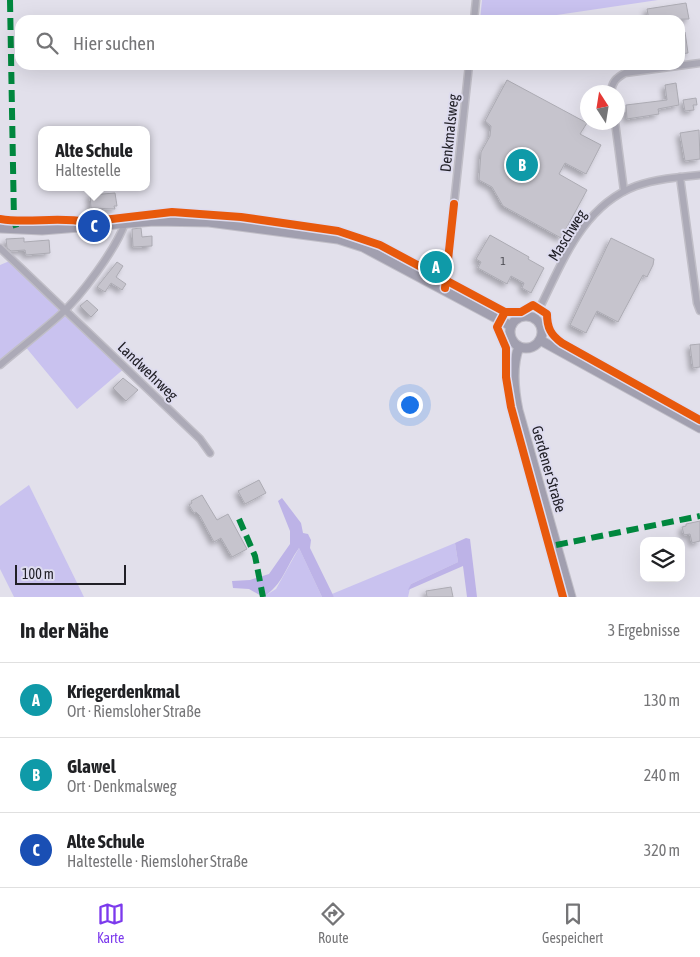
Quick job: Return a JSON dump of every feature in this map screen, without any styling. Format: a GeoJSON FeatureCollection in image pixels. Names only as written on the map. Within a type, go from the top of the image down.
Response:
{"type":"FeatureCollection","features":[{"type":"Feature","properties":{"kind":"main road"},"geometry":{"type":"LineString","coordinates":[[0,228],[42,230],[182,220],[338,239],[363,247],[511,326]]}},
{"type":"Feature","properties":{"kind":"main road"},"geometry":{"type":"LineString","coordinates":[[521,317],[534,319],[542,331],[540,340],[533,347],[519,347],[510,336],[511,326],[521,317]]}},
{"type":"Feature","properties":{"kind":"main road"},"geometry":{"type":"LineString","coordinates":[[540,340],[700,428]]}},
{"type":"Feature","properties":{"kind":"main road","name":"Gerdener Straße"},"geometry":{"type":"LineString","coordinates":[[519,347],[514,381],[518,410],[570,597]]}},
{"type":"Feature","properties":{"kind":"street"},"geometry":{"type":"LineString","coordinates":[[474,15],[476,0]]}},
{"type":"Feature","properties":{"kind":"street"},"geometry":{"type":"LineString","coordinates":[[685,65],[700,63]]}},
{"type":"Feature","properties":{"kind":"street","name":"Denkmalsweg"},"geometry":{"type":"LineString","coordinates":[[454,204],[468,70]]}},
{"type":"Feature","properties":{"kind":"street"},"geometry":{"type":"LineString","coordinates":[[612,85],[617,77],[626,73],[648,70]]}},
{"type":"Feature","properties":{"kind":"street"},"geometry":{"type":"LineString","coordinates":[[616,130],[624,191]]}},
{"type":"Feature","properties":{"kind":"street","name":"Maschweg"},"geometry":{"type":"LineString","coordinates":[[534,319],[586,223],[602,205],[624,191],[645,183],[700,174]]}},
{"type":"Feature","properties":{"kind":"street"},"geometry":{"type":"LineString","coordinates":[[680,177],[700,311]]}},
{"type":"Feature","properties":{"kind":"street"},"geometry":{"type":"LineString","coordinates":[[0,364],[66,309],[102,263],[121,235],[125,223]]}},
{"type":"Feature","properties":{"kind":"street","name":"Landwehrweg"},"geometry":{"type":"LineString","coordinates":[[0,248],[200,439],[210,453]]}},
{"type":"Feature","properties":{"kind":"shaded area"},"geometry":{"type":"Polygon","coordinates":[[[482,0],[658,0],[557,15],[480,15],[482,0]]]}},
{"type":"Feature","properties":{"kind":"shaded area"},"geometry":{"type":"Polygon","coordinates":[[[12,260],[126,367],[77,409],[24,345],[0,364],[0,265],[12,260]]]}},
{"type":"Feature","properties":{"kind":"shaded area"},"geometry":{"type":"Polygon","coordinates":[[[29,485],[84,597],[14,597],[0,569],[0,506],[29,485]]]}},
{"type":"Feature","properties":{"kind":"shaded area"},"geometry":{"type":"Polygon","coordinates":[[[282,498],[301,523],[303,533],[308,534],[311,540],[310,548],[334,597],[322,597],[299,548],[280,581],[263,597],[249,589],[233,588],[232,581],[250,580],[269,574],[290,544],[290,531],[278,501],[282,498]]]}},
{"type":"Feature","properties":{"kind":"shaded area"},"geometry":{"type":"Polygon","coordinates":[[[466,538],[470,539],[477,597],[467,597],[463,566],[408,590],[411,584],[458,562],[455,543],[466,538]]]}},
{"type":"Feature","properties":{"kind":"shaded area"},"geometry":{"type":"Polygon","coordinates":[[[455,543],[458,562],[411,584],[408,597],[334,597],[332,594],[455,543]]]}},
{"type":"Feature","properties":{"kind":"shaded area"},"geometry":{"type":"Polygon","coordinates":[[[299,548],[322,597],[263,597],[276,589],[299,548]]]}},
{"type":"Feature","properties":{"kind":"building"},"geometry":{"type":"Polygon","coordinates":[[[686,3],[689,19],[685,19],[685,15],[648,15],[647,9],[686,3]]]}},
{"type":"Feature","properties":{"kind":"building"},"geometry":{"type":"Polygon","coordinates":[[[685,32],[688,53],[685,53],[685,32]]]}},
{"type":"Feature","properties":{"kind":"building"},"geometry":{"type":"Polygon","coordinates":[[[507,80],[580,119],[580,130],[583,130],[580,134],[601,145],[586,174],[565,163],[559,174],[587,190],[561,238],[503,206],[492,187],[479,180],[481,152],[490,136],[491,126],[485,121],[507,80]]]}},
{"type":"Feature","properties":{"kind":"building"},"geometry":{"type":"Polygon","coordinates":[[[676,83],[679,105],[658,109],[659,114],[627,119],[626,105],[667,100],[665,85],[676,83]]]}},
{"type":"Feature","properties":{"kind":"building"},"geometry":{"type":"Polygon","coordinates":[[[696,98],[697,105],[693,105],[694,110],[685,111],[683,100],[696,98]]]}},
{"type":"Feature","properties":{"kind":"building"},"geometry":{"type":"Polygon","coordinates":[[[699,130],[700,159],[685,161],[680,133],[699,130]]]}},
{"type":"Feature","properties":{"kind":"building"},"geometry":{"type":"Polygon","coordinates":[[[115,193],[117,206],[114,206],[115,209],[91,208],[90,195],[115,193]]]}},
{"type":"Feature","properties":{"kind":"building"},"geometry":{"type":"Polygon","coordinates":[[[141,228],[142,237],[152,236],[152,246],[133,247],[132,229],[141,228]]]}},
{"type":"Feature","properties":{"kind":"building"},"geometry":{"type":"Polygon","coordinates":[[[490,235],[529,257],[528,259],[544,268],[531,293],[522,288],[524,283],[511,276],[507,284],[478,268],[481,262],[476,259],[490,235]]]}},
{"type":"Feature","properties":{"kind":"building"},"geometry":{"type":"Polygon","coordinates":[[[24,238],[24,242],[49,240],[50,253],[26,255],[25,250],[11,251],[7,248],[6,239],[24,238]]]}},
{"type":"Feature","properties":{"kind":"building"},"geometry":{"type":"Polygon","coordinates":[[[611,238],[654,259],[653,265],[647,277],[643,275],[618,322],[597,311],[586,333],[570,325],[611,238]]]}},
{"type":"Feature","properties":{"kind":"building"},"geometry":{"type":"Polygon","coordinates":[[[117,262],[123,266],[116,277],[126,284],[122,290],[111,283],[105,292],[97,287],[117,262]]]}},
{"type":"Feature","properties":{"kind":"building"},"geometry":{"type":"Polygon","coordinates":[[[87,300],[98,310],[91,317],[80,306],[87,300]]]}},
{"type":"Feature","properties":{"kind":"building"},"geometry":{"type":"Polygon","coordinates":[[[700,344],[700,367],[693,368],[690,345],[700,344]]]}},
{"type":"Feature","properties":{"kind":"building"},"geometry":{"type":"Polygon","coordinates":[[[123,378],[138,390],[126,401],[113,388],[123,378]]]}},
{"type":"Feature","properties":{"kind":"building"},"geometry":{"type":"Polygon","coordinates":[[[259,480],[266,493],[245,504],[238,491],[259,480]]]}},
{"type":"Feature","properties":{"kind":"building"},"geometry":{"type":"Polygon","coordinates":[[[202,495],[217,520],[228,514],[247,549],[232,557],[221,538],[214,542],[200,516],[196,512],[194,513],[189,505],[192,503],[191,501],[202,495]]]}},
{"type":"Feature","properties":{"kind":"building"},"geometry":{"type":"Polygon","coordinates":[[[700,521],[700,541],[692,543],[690,534],[684,535],[682,527],[686,526],[686,524],[700,521]]]}},
{"type":"Feature","properties":{"kind":"building"},"geometry":{"type":"Polygon","coordinates":[[[451,587],[453,597],[427,597],[426,591],[451,587]]]}},
{"type":"Feature","properties":{"kind":"marked path"},"geometry":{"type":"LineString","coordinates":[[10,0],[14,221],[17,230]]}},
{"type":"Feature","properties":{"kind":"marked path"},"geometry":{"type":"LineString","coordinates":[[556,545],[700,516]]}},
{"type":"Feature","properties":{"kind":"marked path"},"geometry":{"type":"LineString","coordinates":[[239,519],[255,556],[263,597]]}},
{"type":"Feature","properties":{"kind":"cycle path"},"geometry":{"type":"LineString","coordinates":[[445,288],[454,204]]}},
{"type":"Feature","properties":{"kind":"cycle path"},"geometry":{"type":"LineString","coordinates":[[0,219],[21,221],[75,220],[86,222],[172,212],[241,217],[338,231],[380,245],[505,312]]}},
{"type":"Feature","properties":{"kind":"cycle path"},"geometry":{"type":"LineString","coordinates":[[563,597],[511,407],[506,377],[506,348],[497,327],[505,312],[521,312],[533,305],[547,314],[550,331],[562,343],[700,420]]}},
{"type":"Feature","properties":{"kind":"place","name":"Glawel"},"geometry":{"type":"Point","coordinates":[522,165]}},
{"type":"Feature","properties":{"kind":"place","name":"Alte Schule"},"geometry":{"type":"Point","coordinates":[94,226]}},
{"type":"Feature","properties":{"kind":"place","name":"Kriegerdenkmal"},"geometry":{"type":"Point","coordinates":[436,267]}}]}
